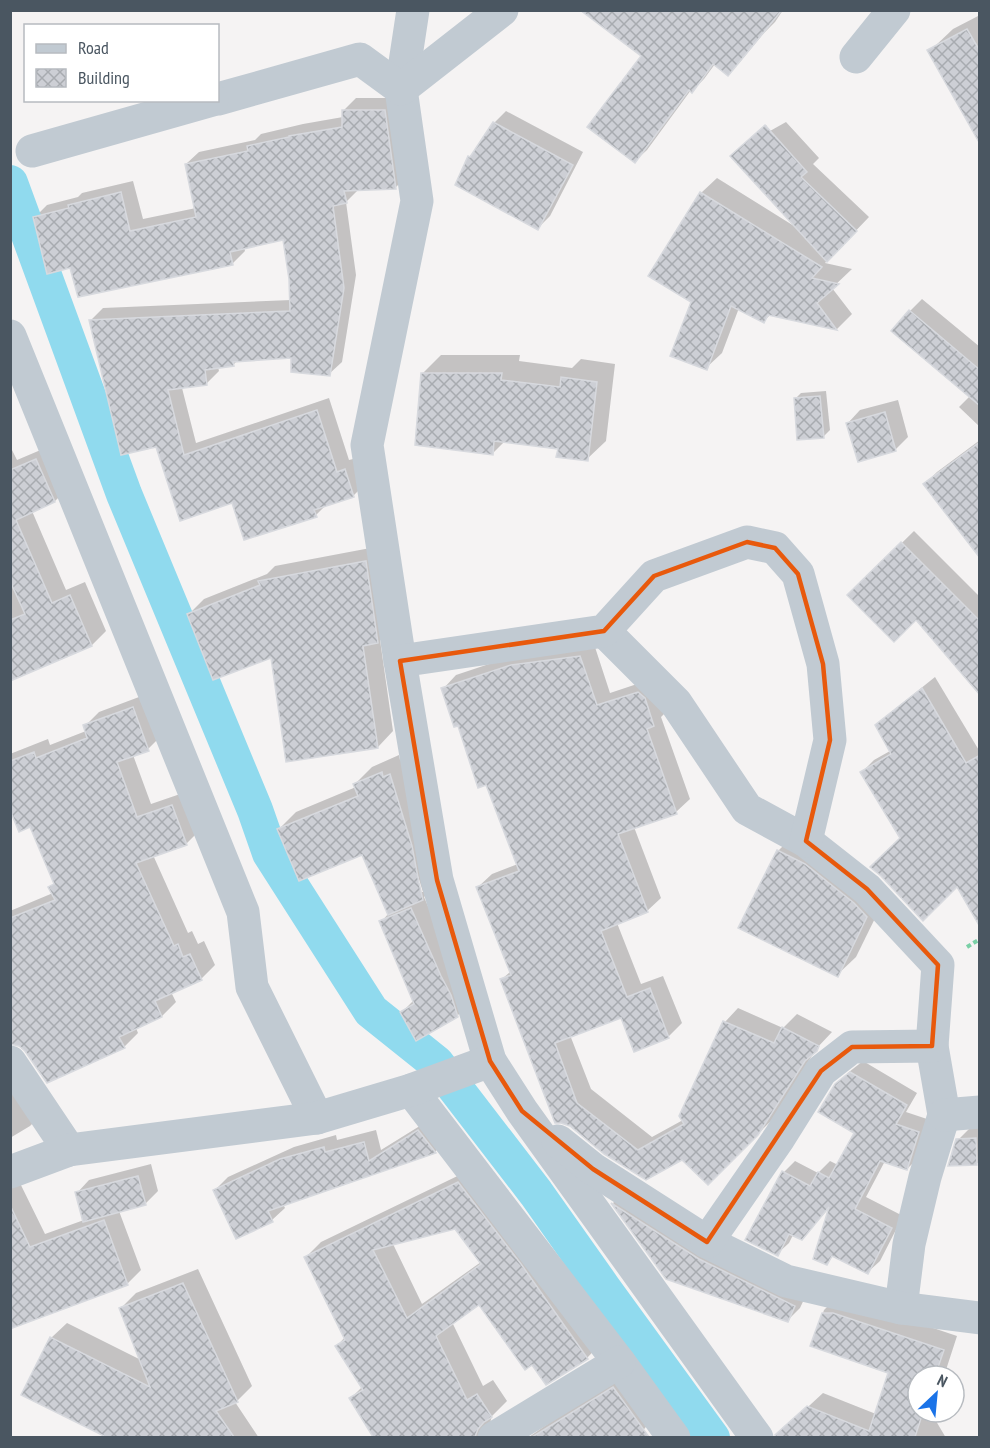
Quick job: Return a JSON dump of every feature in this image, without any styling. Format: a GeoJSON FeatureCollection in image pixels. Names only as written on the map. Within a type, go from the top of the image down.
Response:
{"type":"FeatureCollection","features":[{"type":"Feature","properties":{"kind":"street"},"geometry":{"type":"LineString","coordinates":[[413,10],[401,89],[417,201],[367,445],[437,880],[490,1061],[522,1110],[757,1437]]}},
{"type":"Feature","properties":{"kind":"street"},"geometry":{"type":"LineString","coordinates":[[401,89],[502,10]]}},
{"type":"Feature","properties":{"kind":"street"},"geometry":{"type":"LineString","coordinates":[[856,57],[894,10]]}},
{"type":"Feature","properties":{"kind":"street"},"geometry":{"type":"LineString","coordinates":[[219,99],[360,59],[401,89]]}},
{"type":"Feature","properties":{"kind":"street"},"geometry":{"type":"LineString","coordinates":[[32,151],[205,102]]}},
{"type":"Feature","properties":{"kind":"street"},"geometry":{"type":"LineString","coordinates":[[10,336],[243,912],[252,987],[317,1118]]}},
{"type":"Feature","properties":{"kind":"street"},"geometry":{"type":"LineString","coordinates":[[400,661],[604,631],[654,576],[747,542],[775,548],[798,574],[824,664],[830,740],[806,841]]}},
{"type":"Feature","properties":{"kind":"street"},"geometry":{"type":"LineString","coordinates":[[604,631],[676,703],[747,808],[806,841],[867,889],[938,965],[932,1046],[944,1115],[925,1178],[909,1244],[901,1308]]}},
{"type":"Feature","properties":{"kind":"street"},"geometry":{"type":"LineString","coordinates":[[707,1242],[779,1138],[821,1071],[852,1047],[932,1046]]}},
{"type":"Feature","properties":{"kind":"street"},"geometry":{"type":"LineString","coordinates":[[10,1172],[69,1150],[317,1118],[411,1090],[490,1061]]}},
{"type":"Feature","properties":{"kind":"street"},"geometry":{"type":"LineString","coordinates":[[10,1062],[69,1150]]}},
{"type":"Feature","properties":{"kind":"street"},"geometry":{"type":"LineString","coordinates":[[411,1090],[674,1437]]}},
{"type":"Feature","properties":{"kind":"street"},"geometry":{"type":"LineString","coordinates":[[522,1110],[593,1169],[707,1242],[786,1281],[901,1308],[980,1318]]}},
{"type":"Feature","properties":{"kind":"street"},"geometry":{"type":"LineString","coordinates":[[944,1115],[980,1112]]}},
{"type":"Feature","properties":{"kind":"street"},"geometry":{"type":"LineString","coordinates":[[494,1437],[619,1362]]}},
{"type":"Feature","properties":{"kind":"highlighted area"},"geometry":{"type":"Polygon","coordinates":[[[747,542],[775,548],[798,574],[823,664],[830,740],[806,841],[867,889],[938,965],[932,1046],[852,1047],[821,1071],[707,1242],[593,1169],[522,1111],[490,1061],[437,880],[400,661],[604,631],[654,576],[747,542]]]}},
{"type":"Feature","properties":{"kind":"building"},"geometry":{"type":"Polygon","coordinates":[[[580,10],[782,10],[728,76],[713,64],[692,93],[689,90],[635,163],[587,127],[641,56],[580,10]]]}},
{"type":"Feature","properties":{"kind":"building"},"geometry":{"type":"Polygon","coordinates":[[[967,29],[980,51],[980,144],[927,50],[967,29]]]}},
{"type":"Feature","properties":{"kind":"building"},"geometry":{"type":"Polygon","coordinates":[[[342,110],[385,110],[396,189],[344,191],[347,203],[333,206],[344,288],[330,376],[291,372],[291,358],[233,362],[234,366],[205,370],[207,385],[168,390],[184,455],[317,410],[337,472],[345,469],[354,497],[314,510],[317,517],[244,540],[232,503],[180,521],[156,447],[121,455],[89,320],[290,311],[289,279],[283,240],[230,252],[233,265],[78,297],[70,268],[47,274],[33,217],[69,208],[68,205],[121,192],[130,231],[196,217],[185,164],[248,151],[247,146],[289,136],[342,127],[342,110]]]}},
{"type":"Feature","properties":{"kind":"building"},"geometry":{"type":"Polygon","coordinates":[[[493,122],[573,165],[538,230],[455,185],[468,156],[470,157],[493,122]]]}},
{"type":"Feature","properties":{"kind":"building"},"geometry":{"type":"Polygon","coordinates":[[[765,125],[807,172],[801,177],[857,231],[827,262],[730,156],[765,125]]]}},
{"type":"Feature","properties":{"kind":"building"},"geometry":{"type":"Polygon","coordinates":[[[700,192],[822,267],[812,278],[839,284],[817,303],[837,330],[768,315],[764,323],[731,306],[707,370],[670,356],[691,302],[648,276],[700,192]]]}},
{"type":"Feature","properties":{"kind":"building"},"geometry":{"type":"Polygon","coordinates":[[[909,310],[980,370],[980,406],[891,331],[909,310]]]}},
{"type":"Feature","properties":{"kind":"building"},"geometry":{"type":"Polygon","coordinates":[[[421,373],[502,373],[501,380],[560,387],[561,377],[597,382],[588,461],[556,457],[558,449],[494,441],[493,455],[415,445],[421,373]]]}},
{"type":"Feature","properties":{"kind":"building"},"geometry":{"type":"Polygon","coordinates":[[[820,396],[824,438],[797,440],[794,398],[820,396]]]}},
{"type":"Feature","properties":{"kind":"building"},"geometry":{"type":"Polygon","coordinates":[[[885,412],[896,451],[858,462],[846,423],[885,412]]]}},
{"type":"Feature","properties":{"kind":"building"},"geometry":{"type":"Polygon","coordinates":[[[980,442],[980,558],[923,484],[980,442]]]}},
{"type":"Feature","properties":{"kind":"building"},"geometry":{"type":"Polygon","coordinates":[[[36,459],[55,502],[16,520],[52,603],[70,595],[92,646],[10,681],[10,620],[25,614],[10,581],[10,470],[36,459]]]}},
{"type":"Feature","properties":{"kind":"building"},"geometry":{"type":"Polygon","coordinates":[[[901,542],[980,621],[980,695],[916,620],[894,642],[847,595],[901,542]]]}},
{"type":"Feature","properties":{"kind":"building"},"geometry":{"type":"Polygon","coordinates":[[[366,561],[378,643],[363,646],[378,748],[286,762],[271,658],[213,680],[187,614],[260,585],[258,581],[366,561]]]}},
{"type":"Feature","properties":{"kind":"building"},"geometry":{"type":"Polygon","coordinates":[[[580,656],[597,705],[638,692],[645,698],[654,726],[647,729],[677,814],[618,834],[648,912],[601,931],[627,997],[650,988],[669,1038],[634,1052],[621,1018],[555,1043],[577,1103],[638,1150],[684,1124],[679,1116],[723,1021],[774,1043],[782,1027],[819,1046],[817,1051],[805,1061],[758,1135],[708,1185],[682,1160],[646,1180],[604,1154],[570,1126],[555,1123],[500,979],[511,975],[476,887],[519,871],[486,785],[478,788],[458,726],[454,727],[441,688],[511,665],[580,656]]]}},
{"type":"Feature","properties":{"kind":"building"},"geometry":{"type":"Polygon","coordinates":[[[922,688],[966,763],[980,755],[980,927],[957,887],[923,921],[870,867],[900,838],[860,772],[891,754],[875,725],[922,688]]]}},
{"type":"Feature","properties":{"kind":"building"},"geometry":{"type":"Polygon","coordinates":[[[133,707],[149,751],[117,762],[137,817],[172,805],[187,845],[136,863],[174,946],[178,944],[183,957],[190,954],[202,980],[155,1001],[162,1017],[119,1037],[125,1048],[47,1083],[25,1051],[19,1046],[10,1044],[10,918],[55,900],[48,887],[54,884],[30,827],[19,832],[10,810],[10,761],[34,752],[36,758],[87,738],[83,725],[133,707]]]}},
{"type":"Feature","properties":{"kind":"building"},"geometry":{"type":"Polygon","coordinates":[[[382,772],[383,777],[390,774],[412,846],[423,900],[388,915],[362,855],[299,881],[277,829],[358,796],[353,784],[382,772]]]}},
{"type":"Feature","properties":{"kind":"building"},"geometry":{"type":"Polygon","coordinates":[[[777,850],[805,864],[854,903],[867,917],[838,977],[738,928],[777,850]]]}},
{"type":"Feature","properties":{"kind":"building"},"geometry":{"type":"Polygon","coordinates":[[[411,908],[451,995],[458,1017],[416,1041],[400,1012],[414,1004],[379,921],[411,908]]]}},
{"type":"Feature","properties":{"kind":"building"},"geometry":{"type":"Polygon","coordinates":[[[850,1072],[907,1105],[896,1124],[919,1132],[907,1170],[880,1161],[855,1209],[892,1228],[868,1274],[832,1256],[827,1265],[813,1259],[829,1207],[802,1240],[789,1234],[778,1256],[745,1240],[782,1171],[810,1186],[818,1172],[829,1178],[854,1133],[818,1112],[835,1084],[850,1072]]]}},
{"type":"Feature","properties":{"kind":"building"},"geometry":{"type":"Polygon","coordinates":[[[418,1130],[436,1153],[268,1211],[273,1222],[236,1239],[213,1190],[280,1159],[324,1147],[325,1152],[364,1142],[369,1161],[418,1130]]]}},
{"type":"Feature","properties":{"kind":"building"},"geometry":{"type":"Polygon","coordinates":[[[976,1138],[977,1165],[948,1166],[956,1139],[976,1138]]]}},
{"type":"Feature","properties":{"kind":"building"},"geometry":{"type":"Polygon","coordinates":[[[138,1176],[146,1205],[83,1222],[75,1192],[138,1176]]]}},
{"type":"Feature","properties":{"kind":"building"},"geometry":{"type":"Polygon","coordinates":[[[458,1182],[521,1264],[588,1359],[546,1385],[532,1365],[525,1370],[479,1305],[436,1336],[467,1400],[477,1394],[492,1417],[478,1429],[475,1437],[373,1437],[349,1398],[363,1390],[335,1346],[345,1340],[304,1257],[458,1182]],[[455,1229],[373,1250],[407,1318],[481,1264],[455,1229]]]}},
{"type":"Feature","properties":{"kind":"building"},"geometry":{"type":"Polygon","coordinates":[[[611,1203],[699,1259],[795,1306],[788,1322],[666,1279],[611,1203]]]}},
{"type":"Feature","properties":{"kind":"building"},"geometry":{"type":"Polygon","coordinates":[[[10,1205],[30,1247],[104,1220],[128,1285],[10,1329],[10,1205]]]}},
{"type":"Feature","properties":{"kind":"building"},"geometry":{"type":"Polygon","coordinates":[[[183,1283],[238,1402],[216,1411],[234,1437],[106,1437],[21,1395],[50,1337],[150,1387],[119,1308],[183,1283]]]}},
{"type":"Feature","properties":{"kind":"building"},"geometry":{"type":"Polygon","coordinates":[[[822,1313],[833,1313],[944,1350],[939,1364],[906,1364],[906,1424],[919,1424],[915,1437],[776,1437],[775,1435],[807,1406],[869,1431],[888,1373],[810,1346],[822,1313]]]}},
{"type":"Feature","properties":{"kind":"building"},"geometry":{"type":"Polygon","coordinates":[[[613,1387],[649,1437],[532,1437],[542,1431],[613,1387]]]}},
{"type":"Feature","properties":{"kind":"waterway"},"geometry":{"type":"LineString","coordinates":[[10,183],[124,494],[255,810],[270,853],[371,1011],[436,1063],[536,1193],[712,1438]]}}]}
